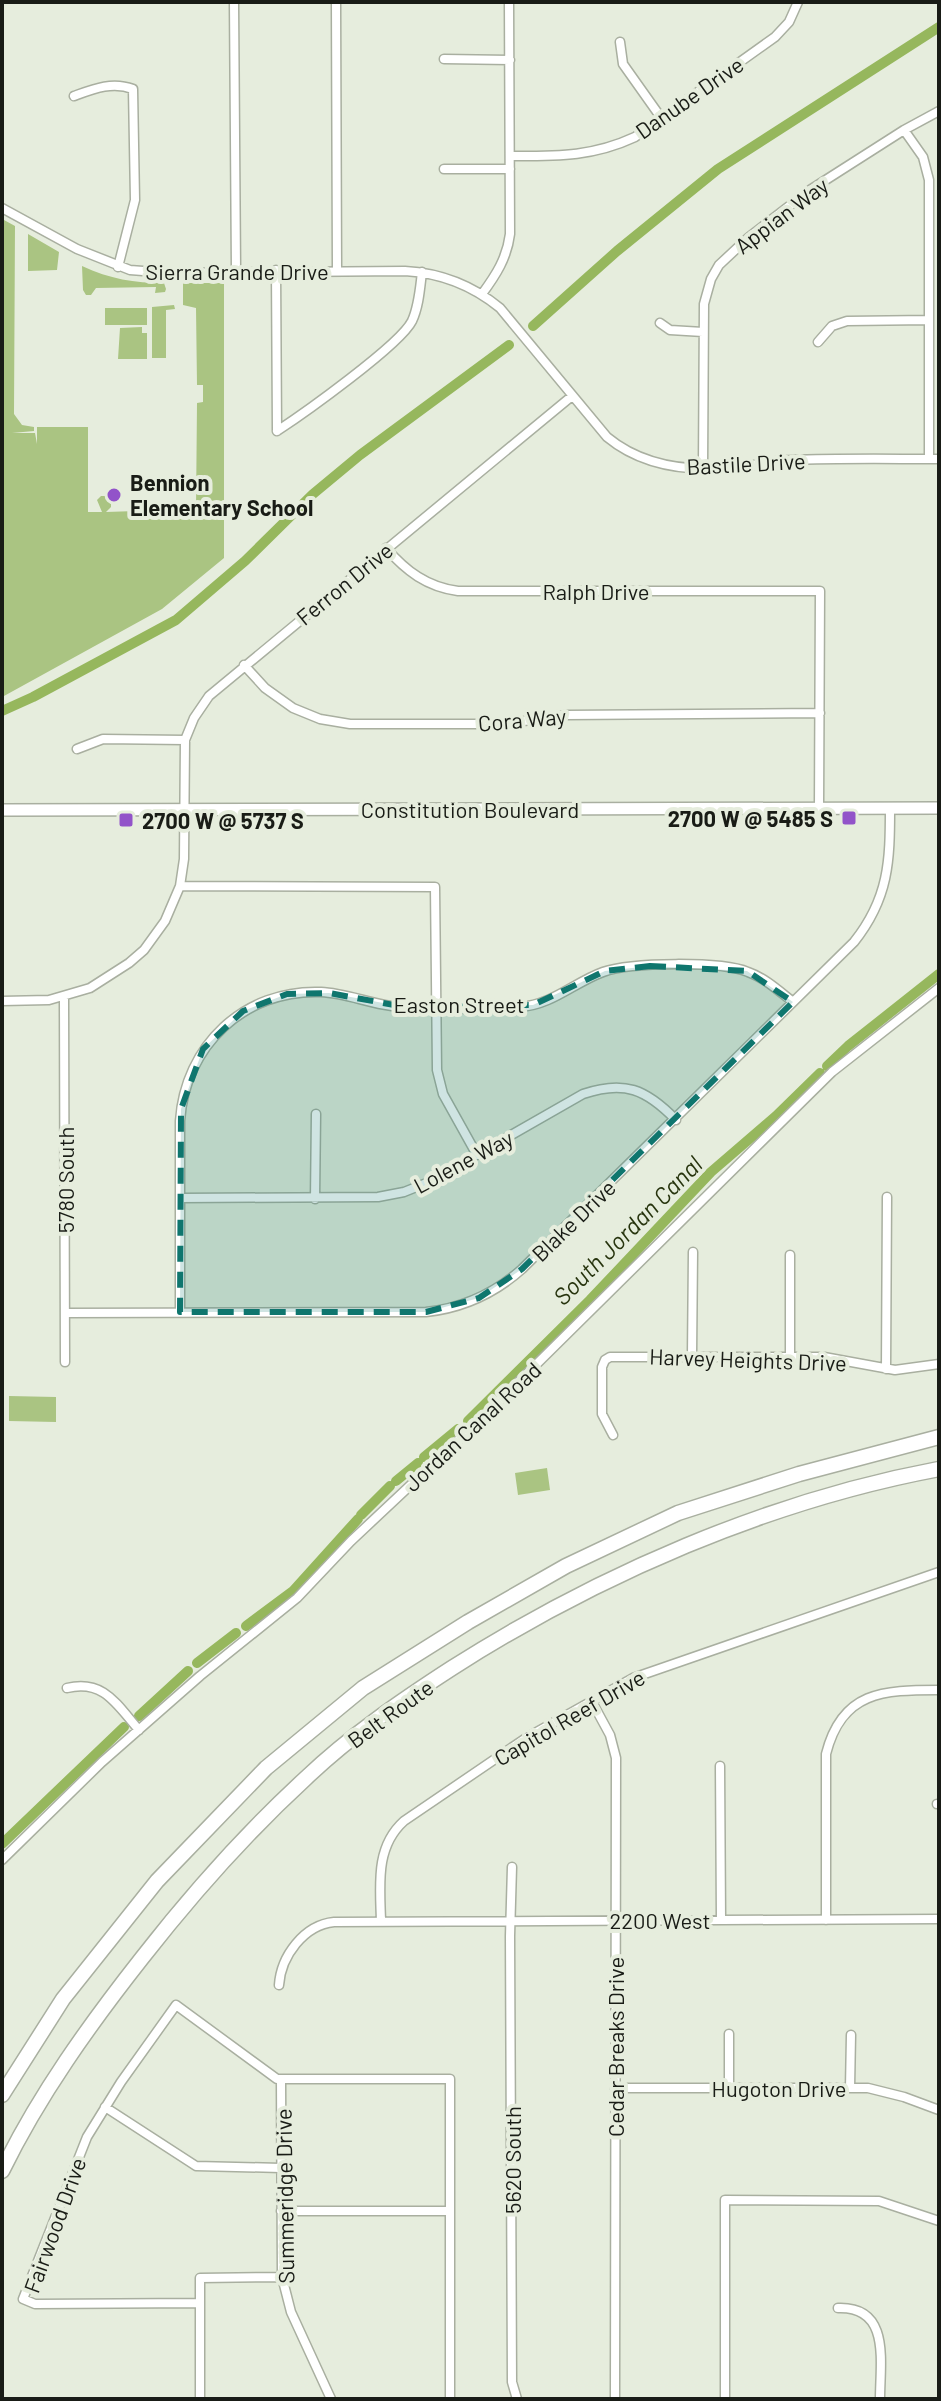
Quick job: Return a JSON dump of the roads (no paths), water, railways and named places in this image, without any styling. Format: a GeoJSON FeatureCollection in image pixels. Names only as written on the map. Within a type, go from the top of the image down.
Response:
{"type":"FeatureCollection","features":[{"type":"Feature","properties":{"kind":"highway","name":"Belt Route"},"geometry":{"type":"LineString","coordinates":[[2,2095],[63,1999],[157,1881],[266,1768],[363,1688],[468,1622],[566,1566],[678,1513],[799,1474],[939,1437]]}},
{"type":"Feature","properties":{"kind":"highway","name":"Belt Route"},"geometry":{"type":"LineString","coordinates":[[2,2171],[19,2137],[105,2005],[197,1888],[306,1777],[396,1704],[493,1642],[586,1591],[698,1539],[838,1493],[939,1469]]}},
{"type":"Feature","properties":{"kind":"main road","name":"Constitution Boulevard"},"geometry":{"type":"LineString","coordinates":[[2,810],[939,808]]}},
{"type":"Feature","properties":{"kind":"street"},"geometry":{"type":"LineString","coordinates":[[234,2],[236,271]]}},
{"type":"Feature","properties":{"kind":"street"},"geometry":{"type":"LineString","coordinates":[[336,2],[337,271]]}},
{"type":"Feature","properties":{"kind":"street"},"geometry":{"type":"LineString","coordinates":[[482,294],[508,249],[509,2]]}},
{"type":"Feature","properties":{"kind":"street","name":"Danube Drive"},"geometry":{"type":"LineString","coordinates":[[510,156],[566,156],[598,152],[635,137],[775,37],[789,22],[798,2]]}},
{"type":"Feature","properties":{"kind":"street"},"geometry":{"type":"LineString","coordinates":[[620,42],[623,64],[662,119]]}},
{"type":"Feature","properties":{"kind":"street"},"geometry":{"type":"LineString","coordinates":[[444,59],[510,60]]}},
{"type":"Feature","properties":{"kind":"street"},"geometry":{"type":"LineString","coordinates":[[74,96],[114,85],[133,89],[135,200],[118,267]]}},
{"type":"Feature","properties":{"kind":"street","name":"Appian Way"},"geometry":{"type":"LineString","coordinates":[[703,468],[703,332],[706,294],[719,265],[797,199],[939,111]]}},
{"type":"Feature","properties":{"kind":"street"},"geometry":{"type":"LineString","coordinates":[[904,130],[923,157],[927,170],[934,459]]}},
{"type":"Feature","properties":{"kind":"street"},"geometry":{"type":"LineString","coordinates":[[444,169],[510,169]]}},
{"type":"Feature","properties":{"kind":"street","name":"Sierra Grande Drive"},"geometry":{"type":"LineString","coordinates":[[2,208],[77,249],[118,267],[169,273],[276,270],[422,272],[449,279],[482,294]]}},
{"type":"Feature","properties":{"kind":"street"},"geometry":{"type":"LineString","coordinates":[[929,219],[939,219]]}},
{"type":"Feature","properties":{"kind":"street"},"geometry":{"type":"LineString","coordinates":[[276,270],[277,431],[310,409],[403,334],[416,312],[422,272]]}},
{"type":"Feature","properties":{"kind":"street","name":"Bastile Drive"},"geometry":{"type":"LineString","coordinates":[[482,294],[510,320],[607,437],[638,457],[677,467],[703,468],[787,460],[934,459]]}},
{"type":"Feature","properties":{"kind":"street"},"geometry":{"type":"LineString","coordinates":[[818,342],[832,326],[847,321],[929,320]]}},
{"type":"Feature","properties":{"kind":"street"},"geometry":{"type":"LineString","coordinates":[[660,323],[670,330],[703,332]]}},
{"type":"Feature","properties":{"kind":"street"},"geometry":{"type":"LineString","coordinates":[[929,330],[939,330]]}},
{"type":"Feature","properties":{"kind":"street","name":"Ferron Drive"},"geometry":{"type":"LineString","coordinates":[[2,1001],[64,997],[90,988],[114,975],[144,950],[165,921],[180,886],[185,850],[185,740],[194,718],[209,696],[572,396]]}},
{"type":"Feature","properties":{"kind":"street","name":"Ralph Drive"},"geometry":{"type":"LineString","coordinates":[[386,548],[416,576],[441,588],[458,591],[820,591],[820,713]]}},
{"type":"Feature","properties":{"kind":"street","name":"Cora Way"},"geometry":{"type":"LineString","coordinates":[[244,665],[265,688],[293,708],[320,719],[350,724],[503,724],[567,715],[820,713]]}},
{"type":"Feature","properties":{"kind":"street"},"geometry":{"type":"LineString","coordinates":[[819,808],[820,713]]}},
{"type":"Feature","properties":{"kind":"street"},"geometry":{"type":"LineString","coordinates":[[77,749],[103,739],[185,740]]}},
{"type":"Feature","properties":{"kind":"street","name":"Blake Drive"},"geometry":{"type":"LineString","coordinates":[[65,1313],[426,1312],[447,1309],[497,1289],[522,1269],[676,1120],[854,942],[875,912],[884,888],[890,862],[890,808]]}},
{"type":"Feature","properties":{"kind":"street"},"geometry":{"type":"LineString","coordinates":[[180,886],[435,887],[435,1050],[439,1083],[477,1155]]}},
{"type":"Feature","properties":{"kind":"street","name":"Easton Street"},"geometry":{"type":"LineString","coordinates":[[180,1312],[180,1121],[183,1097],[194,1065],[208,1042],[226,1023],[262,1001],[300,993],[329,993],[391,1005],[533,1005],[556,997],[605,971],[650,966],[715,966],[747,971],[762,978],[793,1002]]}},
{"type":"Feature","properties":{"kind":"street","name":"Jordan Canal Road"},"geometry":{"type":"LineString","coordinates":[[2,1860],[139,1730],[221,1658],[291,1604],[359,1532],[480,1420],[832,1072],[939,988]]}},
{"type":"Feature","properties":{"kind":"street","name":"5780 South"},"geometry":{"type":"LineString","coordinates":[[64,997],[65,1362]]}},
{"type":"Feature","properties":{"kind":"street","name":"Lolene Way"},"geometry":{"type":"LineString","coordinates":[[181,1198],[315,1199],[378,1197],[404,1192],[429,1182],[583,1094],[597,1089],[622,1087],[641,1092],[650,1096],[676,1120]]}},
{"type":"Feature","properties":{"kind":"street"},"geometry":{"type":"LineString","coordinates":[[315,1199],[316,1114]]}},
{"type":"Feature","properties":{"kind":"street"},"geometry":{"type":"LineString","coordinates":[[886,1369],[887,1197]]}},
{"type":"Feature","properties":{"kind":"street"},"geometry":{"type":"LineString","coordinates":[[692,1356],[693,1252]]}},
{"type":"Feature","properties":{"kind":"street"},"geometry":{"type":"LineString","coordinates":[[790,1255],[790,1356]]}},
{"type":"Feature","properties":{"kind":"street","name":"Harvey Heights Drive"},"geometry":{"type":"LineString","coordinates":[[613,1435],[602,1414],[602,1367],[605,1360],[617,1356],[832,1358],[904,1370],[939,1364]]}},
{"type":"Feature","properties":{"kind":"street","name":"Capitol Reef Drive"},"geometry":{"type":"LineString","coordinates":[[381,1921],[381,1861],[388,1841],[398,1826],[496,1757],[591,1700],[651,1670],[939,1572]]}},
{"type":"Feature","properties":{"kind":"street"},"geometry":{"type":"LineString","coordinates":[[67,1688],[85,1685],[98,1688],[139,1730]]}},
{"type":"Feature","properties":{"kind":"street"},"geometry":{"type":"LineString","coordinates":[[826,1920],[826,1754],[831,1736],[847,1711],[871,1696],[898,1690],[939,1690]]}},
{"type":"Feature","properties":{"kind":"street","name":"Cedar Breaks Drive"},"geometry":{"type":"LineString","coordinates":[[591,1700],[610,1735],[616,1758],[615,2399]]}},
{"type":"Feature","properties":{"kind":"street"},"geometry":{"type":"LineString","coordinates":[[720,1766],[721,1920]]}},
{"type":"Feature","properties":{"kind":"street","name":"5620 South"},"geometry":{"type":"LineString","coordinates":[[512,1867],[512,2371],[517,2399]]}},
{"type":"Feature","properties":{"kind":"street","name":"2200 West"},"geometry":{"type":"LineString","coordinates":[[279,1985],[283,1964],[311,1929],[324,1923],[939,1919]]}},
{"type":"Feature","properties":{"kind":"street","name":"Fairwood Drive"},"geometry":{"type":"LineString","coordinates":[[200,2303],[35,2304],[23,2299],[87,2137],[176,2005],[281,2080]]}},
{"type":"Feature","properties":{"kind":"street"},"geometry":{"type":"LineString","coordinates":[[729,2034],[729,2088]]}},
{"type":"Feature","properties":{"kind":"street"},"geometry":{"type":"LineString","coordinates":[[850,2088],[851,2035]]}},
{"type":"Feature","properties":{"kind":"street"},"geometry":{"type":"LineString","coordinates":[[281,2080],[450,2079],[450,2399]]}},
{"type":"Feature","properties":{"kind":"street","name":"Summeridge Drive"},"geometry":{"type":"LineString","coordinates":[[281,2080],[282,2277],[291,2312],[331,2399]]}},
{"type":"Feature","properties":{"kind":"street","name":"Hugoton Drive"},"geometry":{"type":"LineString","coordinates":[[615,2088],[850,2088],[887,2092],[939,2110]]}},
{"type":"Feature","properties":{"kind":"street"},"geometry":{"type":"LineString","coordinates":[[105,2107],[196,2166],[281,2168]]}},
{"type":"Feature","properties":{"kind":"street"},"geometry":{"type":"LineString","coordinates":[[725,2399],[725,2200],[879,2201],[939,2221]]}},
{"type":"Feature","properties":{"kind":"street"},"geometry":{"type":"LineString","coordinates":[[281,2211],[450,2211]]}},
{"type":"Feature","properties":{"kind":"street"},"geometry":{"type":"LineString","coordinates":[[200,2399],[200,2278],[282,2277]]}},
{"type":"Feature","properties":{"kind":"street"},"geometry":{"type":"LineString","coordinates":[[838,2308],[860,2310],[874,2323],[880,2347],[880,2399]]}},
{"type":"Feature","properties":{"kind":"waterway"},"geometry":{"type":"LineString","coordinates":[[533,326],[617,251],[718,169],[939,27]]}},
{"type":"Feature","properties":{"kind":"waterway"},"geometry":{"type":"LineString","coordinates":[[2,711],[176,620],[360,455],[509,345]]}},
{"type":"Feature","properties":{"kind":"waterway","name":"South Jordan Canal"},"geometry":{"type":"LineString","coordinates":[[827,1066],[939,974]]}},
{"type":"Feature","properties":{"kind":"waterway","name":"South Jordan Canal"},"geometry":{"type":"LineString","coordinates":[[468,1421],[590,1300],[711,1172],[820,1073]]}},
{"type":"Feature","properties":{"kind":"waterway","name":"South Jordan Canal"},"geometry":{"type":"LineString","coordinates":[[424,1457],[458,1429]]}},
{"type":"Feature","properties":{"kind":"waterway","name":"South Jordan Canal"},"geometry":{"type":"LineString","coordinates":[[396,1481],[418,1463]]}},
{"type":"Feature","properties":{"kind":"waterway","name":"South Jordan Canal"},"geometry":{"type":"LineString","coordinates":[[361,1515],[390,1486]]}},
{"type":"Feature","properties":{"kind":"waterway","name":"South Jordan Canal"},"geometry":{"type":"LineString","coordinates":[[246,1626],[293,1591],[358,1519]]}},
{"type":"Feature","properties":{"kind":"waterway","name":"South Jordan Canal"},"geometry":{"type":"LineString","coordinates":[[197,1663],[236,1633]]}},
{"type":"Feature","properties":{"kind":"waterway","name":"South Jordan Canal"},"geometry":{"type":"LineString","coordinates":[[139,1716],[188,1671]]}},
{"type":"Feature","properties":{"kind":"waterway","name":"South Jordan Canal"},"geometry":{"type":"LineString","coordinates":[[2,1844],[124,1727]]}},
{"type":"Feature","properties":{"kind":"place","name":"Bennion Elementary School"},"geometry":{"type":"Point","coordinates":[114,495]}},
{"type":"Feature","properties":{"kind":"place","name":"2700 W @ 5485 S"},"geometry":{"type":"Point","coordinates":[849,818]}},
{"type":"Feature","properties":{"kind":"place","name":"2700 W @ 5737 S"},"geometry":{"type":"Point","coordinates":[126,820]}}]}
